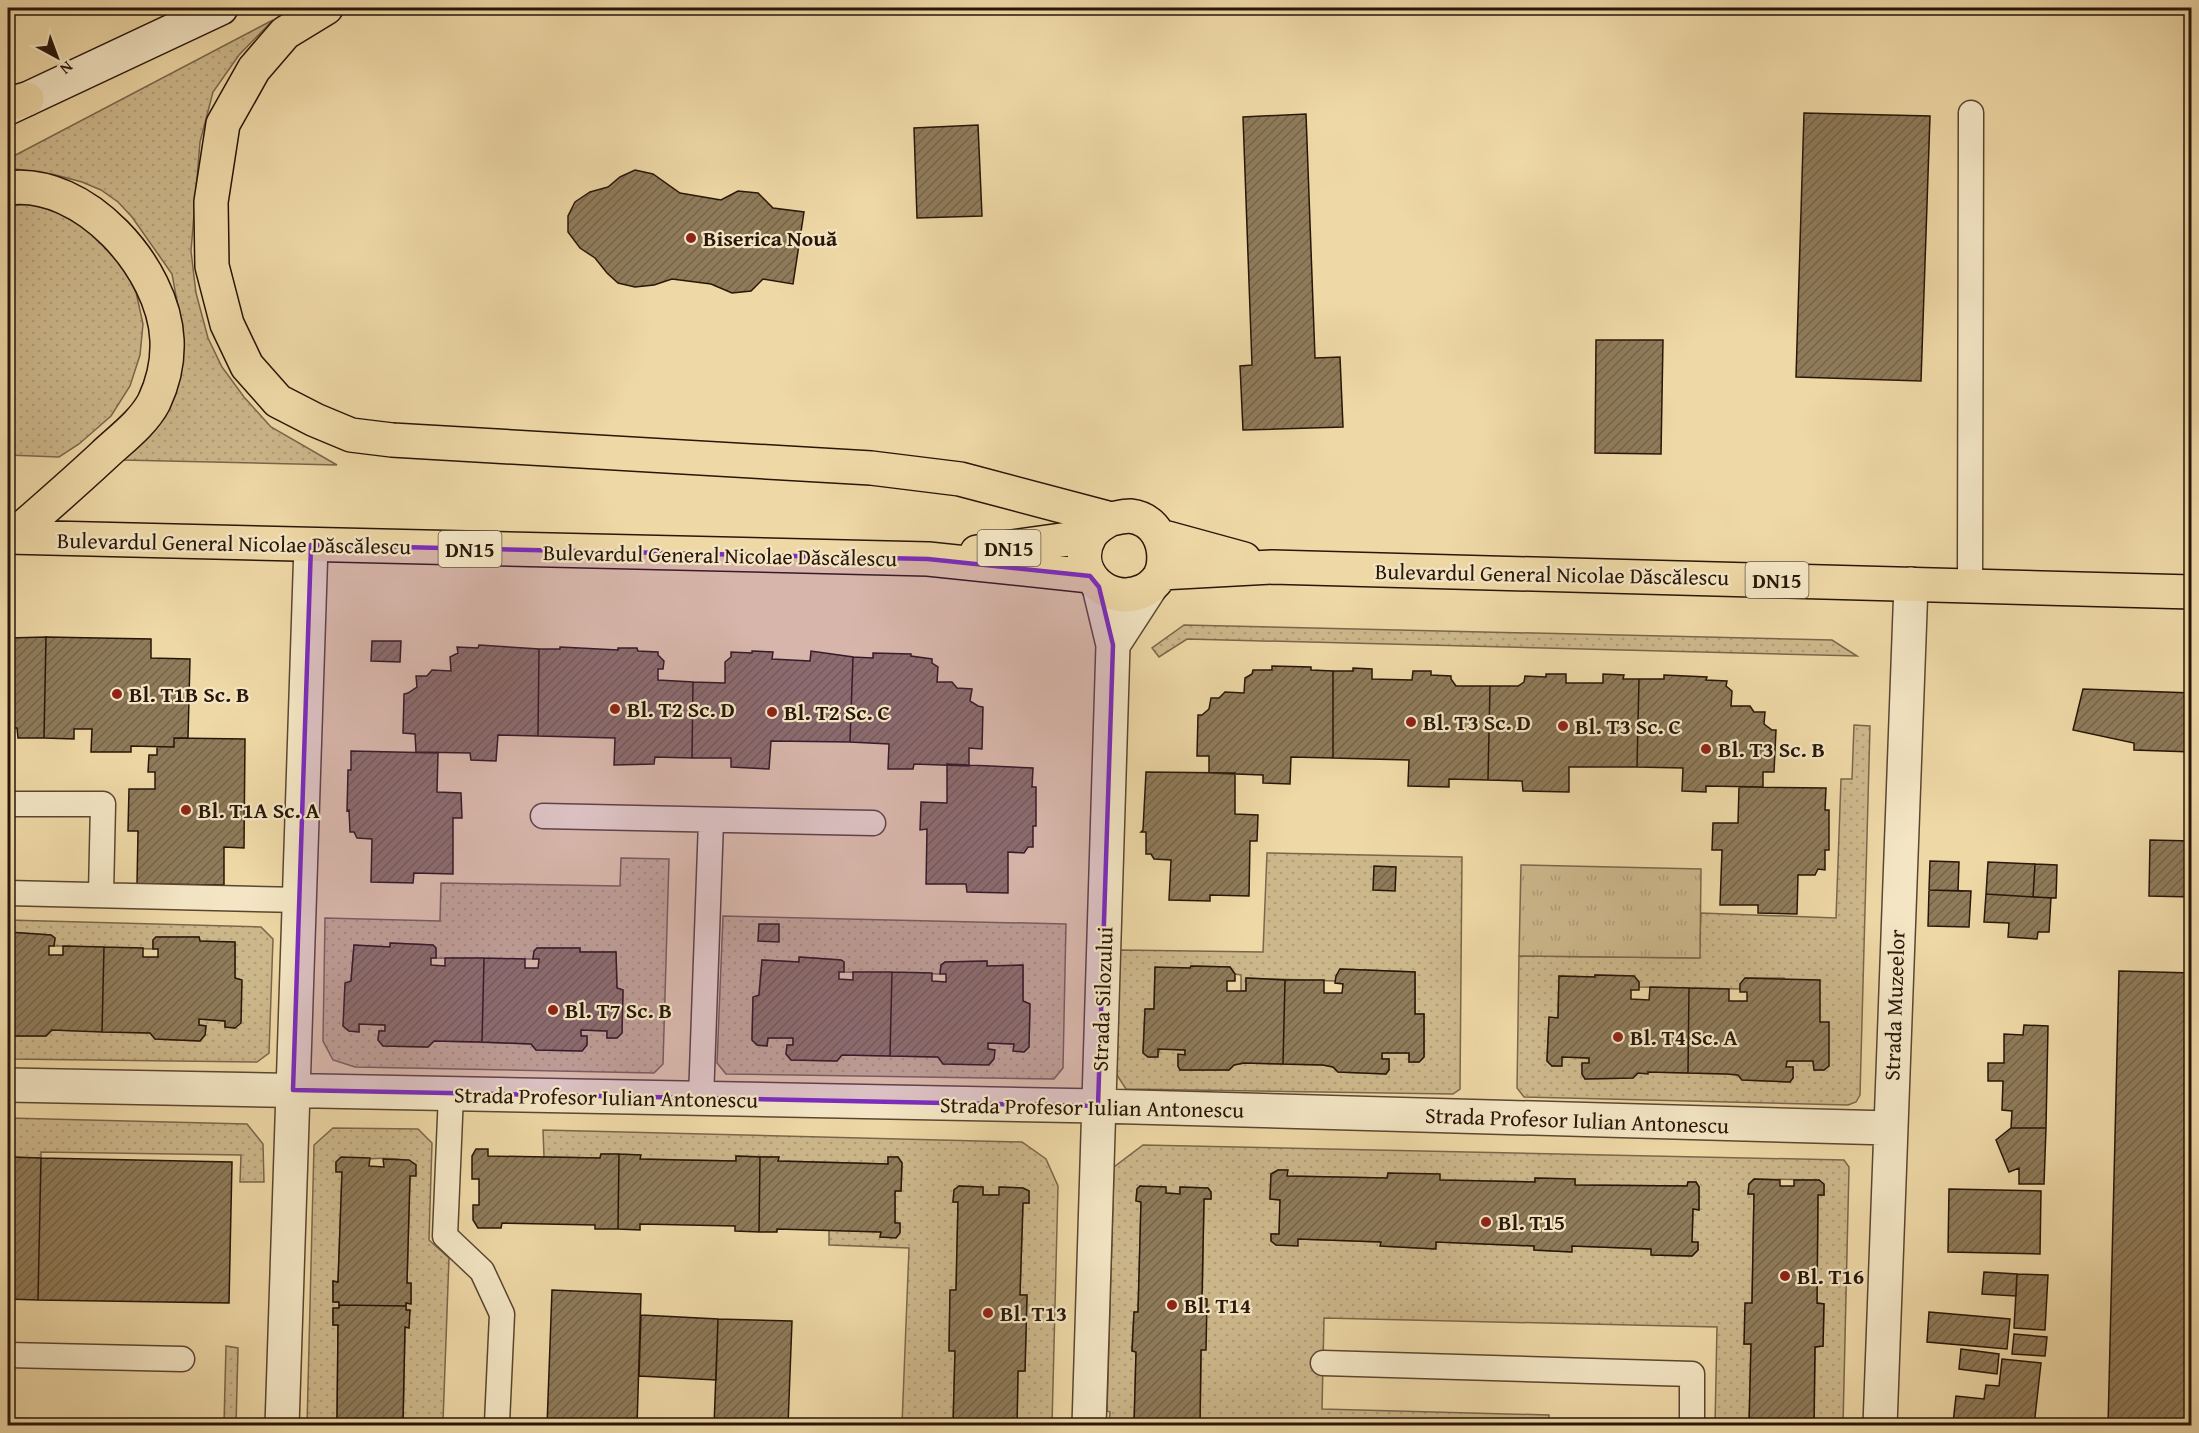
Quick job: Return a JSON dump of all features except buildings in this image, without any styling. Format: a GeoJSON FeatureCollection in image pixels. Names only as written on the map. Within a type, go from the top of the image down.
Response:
{"type":"FeatureCollection","features":[{"type":"Feature","properties":{"kind":"main road"},"geometry":{"type":"LineString","coordinates":[[326,8],[285,33],[254,69],[223,124],[211,202],[212,266],[227,324],[247,366],[278,401],[351,435],[392,440],[882,470],[960,479],[1101,527],[1086,549],[1086,563],[1095,581]]}},
{"type":"Feature","properties":{"kind":"main road"},"geometry":{"type":"LineString","coordinates":[[8,188],[15,187],[63,196],[100,220],[116,235],[147,278],[157,298],[167,338],[167,359],[163,380],[153,404],[133,429],[10,537]]}},
{"type":"Feature","properties":{"kind":"main road","name":"DN15"},"geometry":{"type":"LineString","coordinates":[[1101,527],[1130,516],[1147,523],[1160,536]]}},
{"type":"Feature","properties":{"kind":"main road","name":"Bulevardul General Nicolae Dăscălescu"},"geometry":{"type":"LineString","coordinates":[[928,560],[1101,527]]}},
{"type":"Feature","properties":{"kind":"main road"},"geometry":{"type":"LineString","coordinates":[[1156,580],[1165,555],[1160,536]]}},
{"type":"Feature","properties":{"kind":"main road","name":"Bulevardul General Nicolae Dăscălescu"},"geometry":{"type":"LineString","coordinates":[[1160,536],[1272,567]]}},
{"type":"Feature","properties":{"kind":"main road","name":"Bulevardul General Nicolae Dăscălescu"},"geometry":{"type":"LineString","coordinates":[[10,537],[928,560],[1095,581]]}},
{"type":"Feature","properties":{"kind":"main road","name":"Bulevardul General Nicolae Dăscălescu"},"geometry":{"type":"LineString","coordinates":[[1156,580],[1272,567],[2192,592]]}},
{"type":"Feature","properties":{"kind":"main road","name":"DN15"},"geometry":{"type":"LineString","coordinates":[[1095,581],[1115,595],[1133,595],[1156,580]]}},
{"type":"Feature","properties":{"kind":"street"},"geometry":{"type":"LineString","coordinates":[[12,99],[221,8]]}},
{"type":"Feature","properties":{"kind":"street"},"geometry":{"type":"LineString","coordinates":[[282,1425],[311,545]]}},
{"type":"Feature","properties":{"kind":"street"},"geometry":{"type":"LineString","coordinates":[[1113,645],[1156,580]]}},
{"type":"Feature","properties":{"kind":"street","name":"Strada Silozului"},"geometry":{"type":"LineString","coordinates":[[1089,1425],[1113,645],[1095,581]]}},
{"type":"Feature","properties":{"kind":"street","name":"Strada Muzeelor"},"geometry":{"type":"LineString","coordinates":[[1880,1425],[1911,584]]}},
{"type":"Feature","properties":{"kind":"street","name":"Strada Profesor Iulian Antonescu"},"geometry":{"type":"LineString","coordinates":[[8,1085],[1098,1106],[1890,1128]]}},
{"type":"Feature","properties":{"kind":"lane"},"geometry":{"type":"LineString","coordinates":[[1970,586],[1971,113]]}},
{"type":"Feature","properties":{"kind":"lane"},"geometry":{"type":"LineString","coordinates":[[8,804],[103,804],[100,894]]}},
{"type":"Feature","properties":{"kind":"lane"},"geometry":{"type":"LineString","coordinates":[[543,816],[873,823]]}},
{"type":"Feature","properties":{"kind":"lane"},"geometry":{"type":"LineString","coordinates":[[701,1099],[711,821]]}},
{"type":"Feature","properties":{"kind":"lane"},"geometry":{"type":"LineString","coordinates":[[8,893],[300,900]]}},
{"type":"Feature","properties":{"kind":"lane"},"geometry":{"type":"LineString","coordinates":[[451,1094],[445,1236],[483,1271],[502,1314],[497,1423]]}},
{"type":"Feature","properties":{"kind":"lane"},"geometry":{"type":"LineString","coordinates":[[8,1355],[182,1359]]}},
{"type":"Feature","properties":{"kind":"lane"},"geometry":{"type":"LineString","coordinates":[[1323,1363],[1692,1374],[1692,1425]]}},
{"type":"Feature","properties":{"kind":"highlighted area"},"geometry":{"type":"Polygon","coordinates":[[[311,545],[928,559],[1090,576],[1099,587],[1113,645],[1098,1106],[293,1090],[311,545]]]}},
{"type":"Feature","properties":{"kind":"green space"},"geometry":{"type":"Polygon","coordinates":[[[273,20],[239,55],[213,92],[200,142],[191,251],[196,293],[208,338],[222,367],[244,397],[271,427],[337,465],[123,460],[150,429],[176,372],[181,323],[172,274],[132,217],[118,202],[101,190],[52,174],[8,168],[8,159],[273,20]]]}},
{"type":"Feature","properties":{"kind":"green space"},"geometry":{"type":"Polygon","coordinates":[[[41,203],[101,237],[123,265],[136,292],[143,324],[140,355],[130,386],[111,416],[79,444],[59,457],[8,455],[8,206],[41,203]]]}},
{"type":"Feature","properties":{"kind":"green space"},"geometry":{"type":"Polygon","coordinates":[[[1184,625],[1832,640],[1857,656],[1187,639],[1159,657],[1152,648],[1184,625]]]}},
{"type":"Feature","properties":{"kind":"green space"},"geometry":{"type":"Polygon","coordinates":[[[1854,725],[1870,726],[1860,1095],[1856,1102],[1848,1105],[1524,1097],[1517,1088],[1519,956],[1699,958],[1701,913],[1836,918],[1841,779],[1852,779],[1854,725]],[[1559,976],[1558,1018],[1549,1018],[1547,1061],[1552,1066],[1561,1066],[1562,1057],[1589,1058],[1589,1063],[1582,1064],[1582,1074],[1585,1079],[1633,1078],[1638,1073],[1648,1072],[1727,1074],[1738,1075],[1742,1080],[1790,1082],[1793,1078],[1793,1067],[1786,1067],[1787,1061],[1813,1061],[1814,1070],[1824,1070],[1829,1066],[1820,1022],[1784,978],[1745,978],[1740,984],[1740,989],[1639,987],[1639,982],[1634,976],[1559,976]]]}},
{"type":"Feature","properties":{"kind":"green space"},"geometry":{"type":"Polygon","coordinates":[[[1267,853],[1462,857],[1460,1089],[1453,1094],[1126,1089],[1115,1072],[1120,950],[1263,952],[1267,853]],[[1230,967],[1155,968],[1154,1009],[1145,1009],[1143,1053],[1148,1057],[1157,1057],[1160,1049],[1185,1050],[1185,1055],[1178,1055],[1180,1070],[1229,1070],[1234,1065],[1244,1063],[1323,1065],[1333,1067],[1338,1072],[1386,1074],[1389,1070],[1389,1059],[1382,1059],[1382,1053],[1409,1053],[1409,1062],[1419,1062],[1424,1057],[1424,1014],[1415,1014],[1415,972],[1340,969],[1335,981],[1246,978],[1246,991],[1241,991],[1241,975],[1235,974],[1230,967]]]}},
{"type":"Feature","properties":{"kind":"green space"},"geometry":{"type":"Polygon","coordinates":[[[621,858],[669,859],[663,1064],[654,1073],[355,1067],[333,1060],[323,1041],[325,918],[440,921],[441,883],[620,886],[621,858]],[[391,943],[390,947],[354,945],[351,981],[343,1026],[349,1031],[359,1032],[359,1024],[385,1025],[385,1031],[379,1031],[378,1040],[383,1046],[428,1047],[434,1041],[531,1044],[536,1050],[582,1051],[587,1045],[587,1036],[581,1036],[581,1030],[607,1031],[607,1038],[617,1038],[622,1033],[623,990],[617,988],[616,952],[580,952],[580,948],[537,948],[533,959],[436,958],[436,948],[433,945],[391,943]]]}},
{"type":"Feature","properties":{"kind":"green space"},"geometry":{"type":"Polygon","coordinates":[[[1521,865],[1701,869],[1700,958],[1519,956],[1521,865]]]}},
{"type":"Feature","properties":{"kind":"green space"},"geometry":{"type":"Polygon","coordinates":[[[723,916],[1066,924],[1063,1068],[1054,1079],[726,1074],[717,1063],[723,916]],[[800,957],[799,962],[762,960],[759,995],[753,998],[752,1040],[757,1045],[767,1046],[768,1038],[793,1038],[793,1045],[787,1045],[786,1054],[791,1060],[837,1061],[842,1055],[938,1057],[943,1064],[995,1050],[988,1049],[988,1043],[1014,1044],[1014,1051],[1024,1052],[1029,1047],[1030,1004],[1023,1001],[1023,965],[987,966],[987,961],[945,962],[941,965],[940,974],[844,972],[844,963],[841,960],[800,957]]]}},
{"type":"Feature","properties":{"kind":"green space"},"geometry":{"type":"Polygon","coordinates":[[[8,920],[261,927],[273,939],[269,1053],[257,1062],[8,1059],[8,1036],[46,1036],[52,1030],[150,1033],[155,1039],[200,1041],[205,1035],[206,1026],[199,1025],[199,1019],[225,1021],[225,1027],[235,1028],[241,980],[235,978],[235,943],[200,941],[199,937],[156,937],[153,940],[153,949],[54,946],[55,938],[51,935],[8,932],[8,920]]]}},
{"type":"Feature","properties":{"kind":"green space"},"geometry":{"type":"Polygon","coordinates":[[[8,1118],[247,1124],[263,1144],[264,1182],[240,1182],[241,1155],[41,1152],[41,1158],[8,1157],[8,1118]]]}},
{"type":"Feature","properties":{"kind":"green space"},"geometry":{"type":"Polygon","coordinates":[[[333,1128],[418,1129],[432,1143],[429,1240],[449,1258],[443,1421],[542,1425],[408,1426],[403,1422],[405,1327],[408,1327],[410,1310],[406,1310],[406,1303],[411,1303],[411,1284],[407,1283],[410,1176],[416,1165],[400,1159],[378,1158],[336,1162],[336,1171],[342,1172],[338,1282],[333,1282],[333,1302],[339,1302],[339,1308],[333,1309],[333,1325],[338,1325],[337,1420],[330,1420],[329,1425],[307,1426],[314,1145],[333,1128]]]}},
{"type":"Feature","properties":{"kind":"green space"},"geometry":{"type":"Polygon","coordinates":[[[543,1130],[1022,1142],[1046,1159],[1058,1186],[1052,1425],[1017,1425],[1018,1371],[1025,1371],[1027,1295],[1020,1295],[1023,1203],[1029,1203],[1029,1191],[1023,1188],[1000,1187],[999,1195],[983,1195],[983,1187],[959,1186],[954,1190],[953,1202],[958,1202],[956,1290],[950,1291],[949,1350],[955,1351],[953,1425],[902,1425],[909,1248],[829,1245],[829,1230],[881,1232],[880,1237],[896,1237],[900,1232],[900,1224],[895,1223],[895,1191],[901,1191],[902,1163],[898,1157],[888,1157],[888,1164],[778,1161],[778,1157],[736,1156],[736,1161],[640,1159],[640,1155],[601,1154],[600,1158],[544,1157],[543,1130]]]}},
{"type":"Feature","properties":{"kind":"green space"},"geometry":{"type":"Polygon","coordinates":[[[1143,1145],[1844,1160],[1849,1167],[1843,1425],[1814,1425],[1815,1347],[1823,1346],[1824,1304],[1817,1303],[1818,1195],[1824,1195],[1824,1185],[1819,1180],[1754,1179],[1749,1184],[1748,1194],[1754,1194],[1752,1303],[1744,1344],[1751,1344],[1749,1425],[1715,1425],[1717,1327],[1324,1318],[1322,1409],[1549,1415],[1549,1425],[1200,1425],[1204,1199],[1211,1199],[1211,1192],[1208,1188],[1180,1187],[1180,1194],[1166,1193],[1140,1186],[1137,1189],[1136,1201],[1141,1202],[1138,1312],[1134,1312],[1132,1351],[1136,1352],[1134,1425],[1109,1425],[1110,1412],[1107,1411],[1114,1167],[1143,1145]],[[1278,1170],[1271,1174],[1270,1199],[1280,1200],[1279,1234],[1271,1234],[1271,1241],[1276,1245],[1298,1239],[1381,1242],[1381,1246],[1435,1249],[1436,1242],[1534,1246],[1534,1250],[1571,1252],[1572,1246],[1651,1249],[1652,1255],[1692,1256],[1698,1250],[1698,1243],[1692,1242],[1693,1209],[1699,1209],[1699,1187],[1696,1182],[1688,1182],[1687,1186],[1575,1185],[1575,1179],[1535,1178],[1535,1182],[1440,1180],[1388,1173],[1387,1178],[1287,1176],[1287,1170],[1278,1170]]]}},
{"type":"Feature","properties":{"kind":"green space"},"geometry":{"type":"Polygon","coordinates":[[[226,1346],[238,1348],[236,1425],[8,1425],[8,1418],[224,1424],[226,1346]]]}},
{"type":"Feature","properties":{"kind":"place","name":"Biserica Nouă"},"geometry":{"type":"Point","coordinates":[691,238]}},
{"type":"Feature","properties":{"kind":"place","name":"Bl. T1B Sc. B"},"geometry":{"type":"Point","coordinates":[117,694]}},
{"type":"Feature","properties":{"kind":"place","name":"Bl. T2 Sc. D"},"geometry":{"type":"Point","coordinates":[615,709]}},
{"type":"Feature","properties":{"kind":"place","name":"Bl. T2 Sc. C"},"geometry":{"type":"Point","coordinates":[772,712]}},
{"type":"Feature","properties":{"kind":"place","name":"Bl. T3 Sc. D"},"geometry":{"type":"Point","coordinates":[1411,722]}},
{"type":"Feature","properties":{"kind":"place","name":"Bl. T3 Sc. C"},"geometry":{"type":"Point","coordinates":[1563,726]}},
{"type":"Feature","properties":{"kind":"place","name":"Bl. T3 Sc. B"},"geometry":{"type":"Point","coordinates":[1706,749]}},
{"type":"Feature","properties":{"kind":"place","name":"Bl. T1A Sc. A"},"geometry":{"type":"Point","coordinates":[186,810]}},
{"type":"Feature","properties":{"kind":"place","name":"Bl. T7 Sc. B"},"geometry":{"type":"Point","coordinates":[553,1010]}},
{"type":"Feature","properties":{"kind":"place","name":"Bl. T4 Sc. A"},"geometry":{"type":"Point","coordinates":[1618,1037]}},
{"type":"Feature","properties":{"kind":"place","name":"Bl. T15"},"geometry":{"type":"Point","coordinates":[1486,1222]}},
{"type":"Feature","properties":{"kind":"place","name":"Bl. T16"},"geometry":{"type":"Point","coordinates":[1785,1276]}},
{"type":"Feature","properties":{"kind":"place","name":"Bl. T14"},"geometry":{"type":"Point","coordinates":[1172,1305]}},
{"type":"Feature","properties":{"kind":"place","name":"Bl. T13"},"geometry":{"type":"Point","coordinates":[988,1313]}}]}
